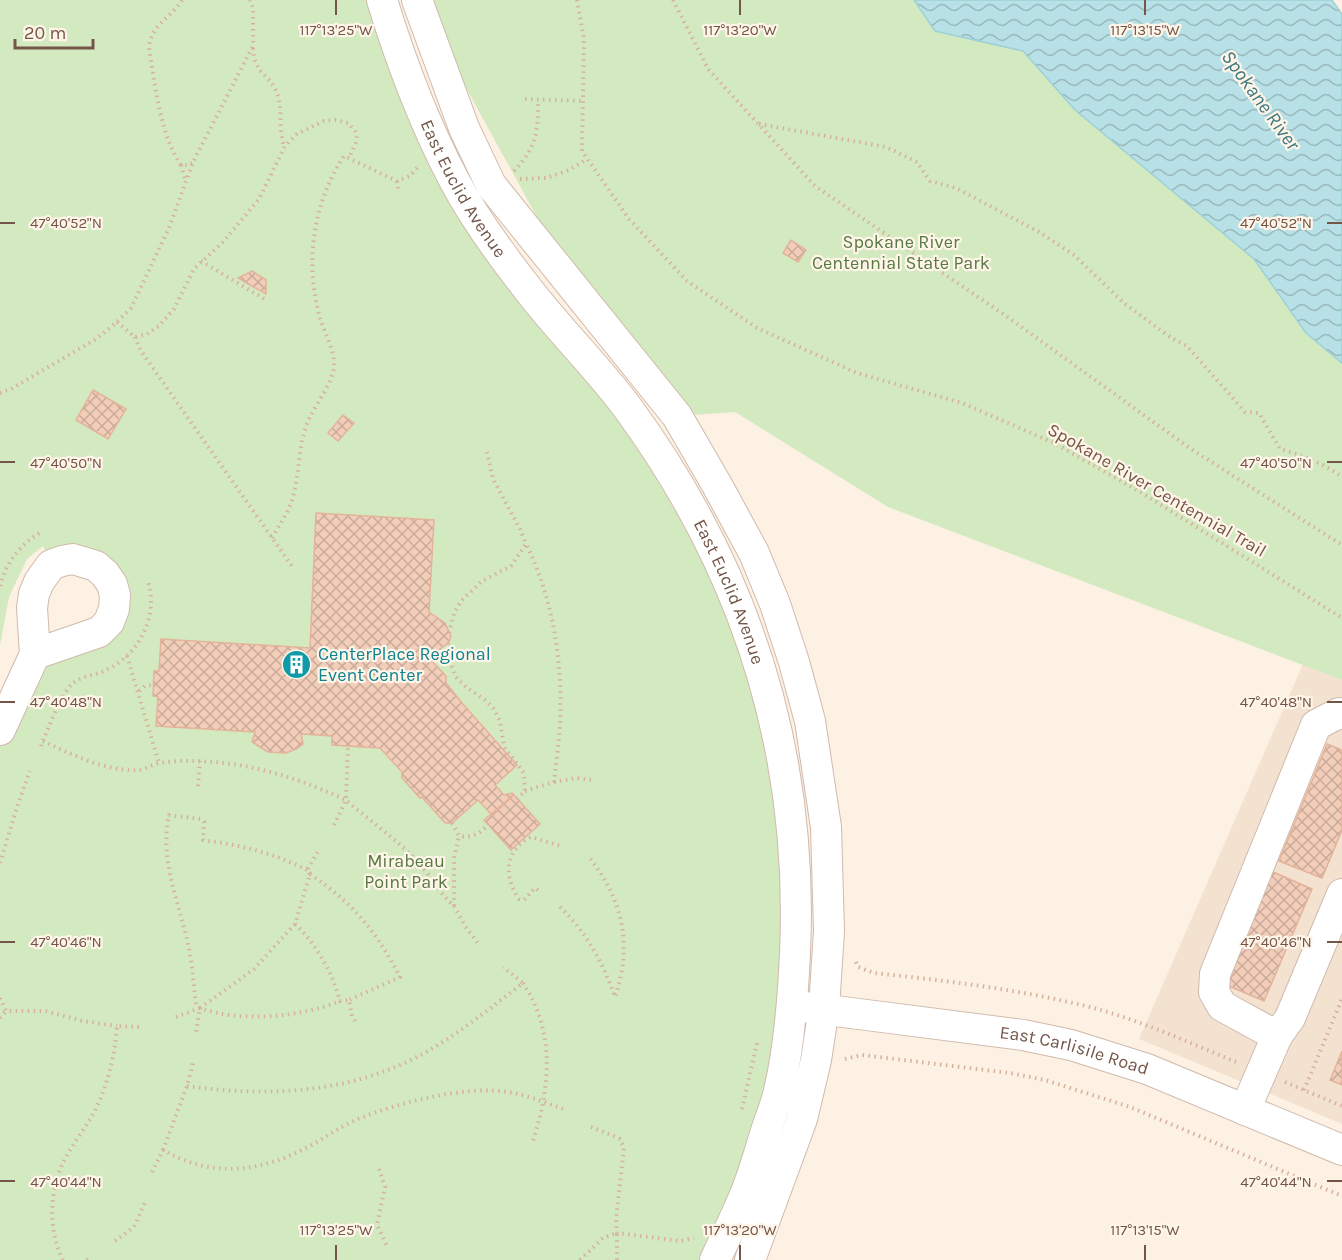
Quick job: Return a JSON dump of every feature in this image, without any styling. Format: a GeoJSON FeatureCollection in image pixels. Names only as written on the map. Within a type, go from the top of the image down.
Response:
{"type":"FeatureCollection","features":[{"type":"Feature","properties":{"kind":"street","name":"East Euclid Avenue"},"geometry":{"type":"LineString","coordinates":[[382,0],[398,51],[423,115],[456,183],[524,285],[625,405],[673,475],[706,534],[733,593],[771,702],[784,762],[796,872],[792,1007],[779,1092],[745,1195],[702,1255]]}},
{"type":"Feature","properties":{"kind":"street","name":"East Euclid Avenue"},"geometry":{"type":"LineString","coordinates":[[417,0],[464,128],[491,185],[677,416],[744,533],[766,584],[794,662],[810,721],[826,827],[829,931],[824,1008],[816,1060],[802,1119],[750,1260]]}},
{"type":"Feature","properties":{"kind":"street"},"geometry":{"type":"LineString","coordinates":[[0,730],[35,654]]}},
{"type":"Feature","properties":{"kind":"street"},"geometry":{"type":"LineString","coordinates":[[1277,1036],[1222,1006],[1214,992],[1215,974],[1316,725],[1339,713],[1342,714]]}},
{"type":"Feature","properties":{"kind":"street"},"geometry":{"type":"LineString","coordinates":[[1245,1110],[1277,1036],[1290,1018],[1342,894]]}},
{"type":"Feature","properties":{"kind":"street","name":"East Carlisile Road"},"geometry":{"type":"LineString","coordinates":[[792,1007],[824,1008],[1023,1035],[1071,1046],[1147,1069],[1342,1150]]}},
{"type":"Feature","properties":{"kind":"path"},"geometry":{"type":"LineString","coordinates":[[182,0],[154,29],[149,48],[163,123],[185,180]]}},
{"type":"Feature","properties":{"kind":"path"},"geometry":{"type":"LineString","coordinates":[[250,0],[253,8],[254,58],[258,70],[271,83],[278,95],[280,134],[285,146]]}},
{"type":"Feature","properties":{"kind":"path","name":"Spokane River Centennial Trail"},"geometry":{"type":"LineString","coordinates":[[577,0],[584,39],[582,152],[629,219],[687,281],[757,328],[857,373],[962,403],[1054,443],[1151,498],[1342,618]]}},
{"type":"Feature","properties":{"kind":"path"},"geometry":{"type":"LineString","coordinates":[[673,0],[708,69],[815,186],[1009,318],[1191,449],[1342,545]]}},
{"type":"Feature","properties":{"kind":"path"},"geometry":{"type":"LineString","coordinates":[[0,393],[88,344],[131,308],[179,205],[185,180],[193,162],[253,46]]}},
{"type":"Feature","properties":{"kind":"path"},"geometry":{"type":"LineString","coordinates":[[525,99],[583,100]]}},
{"type":"Feature","properties":{"kind":"path"},"geometry":{"type":"LineString","coordinates":[[510,174],[532,149],[538,126],[538,100]]}},
{"type":"Feature","properties":{"kind":"path"},"geometry":{"type":"LineString","coordinates":[[135,337],[147,334],[159,326],[174,309],[194,269],[223,242],[259,199],[285,146],[297,134],[324,121],[342,121],[352,126],[357,136],[349,158]]}},
{"type":"Feature","properties":{"kind":"path"},"geometry":{"type":"LineString","coordinates":[[758,124],[886,147],[917,162],[930,181],[956,188],[1040,232],[1074,255],[1125,304],[1170,337],[1187,346],[1245,412],[1259,413],[1280,449],[1303,456],[1331,469],[1342,477]]}},
{"type":"Feature","properties":{"kind":"path"},"geometry":{"type":"LineString","coordinates":[[272,538],[288,510],[293,495],[301,445],[308,423],[334,368],[314,294],[312,270],[313,245],[319,211],[329,184],[345,156],[397,181],[410,176],[420,163]]}},
{"type":"Feature","properties":{"kind":"path"},"geometry":{"type":"LineString","coordinates":[[517,180],[547,178],[569,170],[588,159]]}},
{"type":"Feature","properties":{"kind":"path"},"geometry":{"type":"LineString","coordinates":[[181,165],[193,162]]}},
{"type":"Feature","properties":{"kind":"path"},"geometry":{"type":"LineString","coordinates":[[397,181],[398,189]]}},
{"type":"Feature","properties":{"kind":"path"},"geometry":{"type":"LineString","coordinates":[[201,261],[266,300]]}},
{"type":"Feature","properties":{"kind":"path"},"geometry":{"type":"LineString","coordinates":[[117,322],[135,337],[141,351],[294,569]]}},
{"type":"Feature","properties":{"kind":"path"},"geometry":{"type":"LineString","coordinates":[[486,448],[493,478],[532,556],[547,601],[558,653],[560,724],[554,782]]}},
{"type":"Feature","properties":{"kind":"path"},"geometry":{"type":"LineString","coordinates":[[0,586],[4,571],[19,549],[44,531]]}},
{"type":"Feature","properties":{"kind":"path"},"geometry":{"type":"LineString","coordinates":[[449,633],[454,613],[461,601],[482,581],[511,566],[526,544]]}},
{"type":"Feature","properties":{"kind":"path"},"geometry":{"type":"LineString","coordinates":[[41,746],[70,685],[81,677],[104,671],[127,656],[141,638],[150,617],[152,599],[148,581]]}},
{"type":"Feature","properties":{"kind":"path"},"geometry":{"type":"LineString","coordinates":[[448,643],[447,654],[456,677],[485,700],[500,721],[504,747],[524,773],[525,791]]}},
{"type":"Feature","properties":{"kind":"path"},"geometry":{"type":"LineString","coordinates":[[127,656],[159,763]]}},
{"type":"Feature","properties":{"kind":"path"},"geometry":{"type":"LineString","coordinates":[[139,691],[153,685]]}},
{"type":"Feature","properties":{"kind":"path"},"geometry":{"type":"LineString","coordinates":[[43,741],[107,766],[139,770],[159,763],[200,761],[234,764],[268,771],[346,800],[398,842],[426,872],[443,896],[454,906],[480,946]]}},
{"type":"Feature","properties":{"kind":"path"},"geometry":{"type":"LineString","coordinates":[[334,825],[346,800],[348,746]]}},
{"type":"Feature","properties":{"kind":"path"},"geometry":{"type":"LineString","coordinates":[[198,786],[200,761]]}},
{"type":"Feature","properties":{"kind":"path"},"geometry":{"type":"LineString","coordinates":[[0,864],[30,771]]}},
{"type":"Feature","properties":{"kind":"path"},"geometry":{"type":"LineString","coordinates":[[517,799],[525,791],[554,782],[576,778],[592,780]]}},
{"type":"Feature","properties":{"kind":"path"},"geometry":{"type":"LineString","coordinates":[[169,816],[201,819],[204,822],[202,840],[244,846],[282,859],[309,872],[334,890],[381,943],[400,977],[349,1000],[340,1001],[325,1008],[273,1015],[239,1015],[200,1008],[196,1004],[189,951],[167,862],[169,816]]}},
{"type":"Feature","properties":{"kind":"path"},"geometry":{"type":"LineString","coordinates":[[452,823],[459,836],[454,858],[454,906]]}},
{"type":"Feature","properties":{"kind":"path"},"geometry":{"type":"LineString","coordinates":[[459,836],[476,836],[488,825]]}},
{"type":"Feature","properties":{"kind":"path"},"geometry":{"type":"LineString","coordinates":[[538,890],[535,888],[529,897],[524,900],[519,899],[511,883],[510,857],[515,848],[531,837],[561,846]]}},
{"type":"Feature","properties":{"kind":"path"},"geometry":{"type":"LineString","coordinates":[[176,1017],[200,1008],[254,969],[295,924],[309,872],[319,850]]}},
{"type":"Feature","properties":{"kind":"path"},"geometry":{"type":"LineString","coordinates":[[560,907],[593,947],[615,997],[624,965],[624,933],[613,894],[588,856]]}},
{"type":"Feature","properties":{"kind":"path"},"geometry":{"type":"LineString","coordinates":[[295,924],[307,936],[321,957],[340,1001]]}},
{"type":"Feature","properties":{"kind":"path"},"geometry":{"type":"LineString","coordinates":[[853,955],[858,967],[874,973],[990,988],[1074,1003],[1150,1026],[1342,1106]]}},
{"type":"Feature","properties":{"kind":"path"},"geometry":{"type":"LineString","coordinates":[[503,967],[522,983],[535,1006],[546,1046],[548,1067],[533,1141]]}},
{"type":"Feature","properties":{"kind":"path"},"geometry":{"type":"LineString","coordinates":[[187,1086],[238,1092],[284,1092],[317,1088],[375,1075],[402,1064],[450,1038],[522,983]]}},
{"type":"Feature","properties":{"kind":"path"},"geometry":{"type":"LineString","coordinates":[[0,998],[6,1011]]}},
{"type":"Feature","properties":{"kind":"path"},"geometry":{"type":"LineString","coordinates":[[1304,1090],[1342,999]]}},
{"type":"Feature","properties":{"kind":"path"},"geometry":{"type":"LineString","coordinates":[[349,1000],[352,1016],[357,1024]]}},
{"type":"Feature","properties":{"kind":"path"},"geometry":{"type":"LineString","coordinates":[[196,1033],[200,1008]]}},
{"type":"Feature","properties":{"kind":"path"},"geometry":{"type":"LineString","coordinates":[[0,1018],[6,1011],[45,1011],[83,1021],[142,1027]]}},
{"type":"Feature","properties":{"kind":"path"},"geometry":{"type":"LineString","coordinates":[[63,1260],[56,1239],[53,1216],[57,1179],[64,1162],[85,1129],[104,1091],[115,1052],[117,1026]]}},
{"type":"Feature","properties":{"kind":"path"},"geometry":{"type":"LineString","coordinates":[[740,1114],[758,1035]]}},
{"type":"Feature","properties":{"kind":"path"},"geometry":{"type":"LineString","coordinates":[[842,1065],[847,1058],[862,1055],[1010,1073],[1045,1080],[1130,1107],[1342,1196]]}},
{"type":"Feature","properties":{"kind":"path"},"geometry":{"type":"LineString","coordinates":[[152,1172],[163,1150],[187,1086],[193,1063]]}},
{"type":"Feature","properties":{"kind":"path"},"geometry":{"type":"LineString","coordinates":[[163,1150],[174,1157],[213,1168],[234,1170],[255,1168],[293,1155],[356,1120],[418,1100],[462,1093],[498,1091],[512,1093],[566,1110]]}},
{"type":"Feature","properties":{"kind":"path"},"geometry":{"type":"LineString","coordinates":[[591,1127],[616,1137],[624,1148],[616,1219],[617,1260]]}},
{"type":"Feature","properties":{"kind":"path"},"geometry":{"type":"LineString","coordinates":[[380,1169],[385,1187],[377,1225],[387,1246]]}},
{"type":"Feature","properties":{"kind":"path"},"geometry":{"type":"LineString","coordinates":[[115,1241],[134,1227],[146,1200]]}},
{"type":"Feature","properties":{"kind":"path"},"geometry":{"type":"LineString","coordinates":[[694,1238],[698,1230]]}},
{"type":"Feature","properties":{"kind":"path"},"geometry":{"type":"LineString","coordinates":[[580,1260],[603,1238],[617,1233],[680,1241],[694,1238]]}},
{"type":"Feature","properties":{"kind":"path"},"geometry":{"type":"LineString","coordinates":[[694,1238],[702,1255]]}},
{"type":"Feature","properties":{"kind":"shaded area"},"geometry":{"type":"Polygon","coordinates":[[[1303,664],[1342,680],[1342,1124],[1139,1039],[1303,664]]]}},
{"type":"Feature","properties":{"kind":"green space","name":"Mirabeau Point Park"},"geometry":{"type":"Polygon","coordinates":[[[0,0],[382,0],[456,183],[673,475],[771,702],[792,1007],[715,1260],[0,1260],[0,733],[35,654],[85,638],[112,584],[51,565],[43,546],[27,559],[9,597],[0,645],[0,0]]]}},
{"type":"Feature","properties":{"kind":"green space","name":"Spokane River Centennial State Park"},"geometry":{"type":"Polygon","coordinates":[[[429,0],[914,0],[935,31],[1023,50],[1075,110],[1254,259],[1306,333],[1342,363],[1342,680],[888,507],[735,412],[677,416],[549,239],[453,64],[429,0]]]}},
{"type":"Feature","properties":{"kind":"water","name":"Spokane River"},"geometry":{"type":"Polygon","coordinates":[[[914,0],[1332,0],[1342,14],[1342,363],[1306,333],[1254,259],[1075,110],[1023,51],[935,31],[914,0]]]}},
{"type":"Feature","properties":{"kind":"building"},"geometry":{"type":"Polygon","coordinates":[[[791,240],[806,250],[798,262],[783,253],[791,240]]]}},
{"type":"Feature","properties":{"kind":"building"},"geometry":{"type":"Polygon","coordinates":[[[252,271],[266,280],[266,294],[238,278],[252,271]]]}},
{"type":"Feature","properties":{"kind":"building"},"geometry":{"type":"Polygon","coordinates":[[[93,390],[126,409],[108,439],[76,420],[93,390]]]}},
{"type":"Feature","properties":{"kind":"building"},"geometry":{"type":"Polygon","coordinates":[[[343,415],[354,423],[338,441],[328,433],[343,415]]]}},
{"type":"Feature","properties":{"kind":"building","name":"CenterPlace Regional Event Center"},"geometry":{"type":"Polygon","coordinates":[[[316,513],[434,520],[429,612],[445,623],[451,636],[449,642],[429,658],[446,676],[446,683],[462,703],[517,765],[495,785],[504,795],[512,793],[514,795],[492,815],[478,800],[452,823],[445,823],[402,778],[402,772],[380,748],[332,745],[332,736],[301,734],[303,744],[296,749],[286,753],[268,752],[252,742],[255,732],[156,726],[158,697],[153,696],[154,671],[159,671],[161,639],[310,648],[316,513]]]}},
{"type":"Feature","properties":{"kind":"building"},"geometry":{"type":"Polygon","coordinates":[[[1327,744],[1342,750],[1342,830],[1322,878],[1279,861],[1327,744]]]}},
{"type":"Feature","properties":{"kind":"building"},"geometry":{"type":"Polygon","coordinates":[[[514,795],[540,824],[511,850],[484,820],[514,795]]]}},
{"type":"Feature","properties":{"kind":"building"},"geometry":{"type":"Polygon","coordinates":[[[1271,871],[1312,889],[1264,1001],[1222,983],[1271,871]]]}},
{"type":"Feature","properties":{"kind":"building"},"geometry":{"type":"Polygon","coordinates":[[[1342,1051],[1342,1085],[1330,1080],[1342,1051]]]}},
{"type":"Feature","properties":{"kind":"place","name":"CenterPlace Regional Event Center"},"geometry":{"type":"Point","coordinates":[297,664]}}]}
